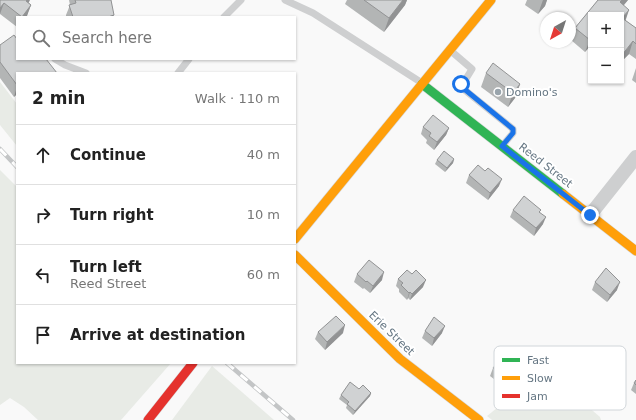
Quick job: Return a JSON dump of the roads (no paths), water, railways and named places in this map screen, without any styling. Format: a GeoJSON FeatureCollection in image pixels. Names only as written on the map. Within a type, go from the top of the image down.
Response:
{"type":"FeatureCollection","features":[{"type":"Feature","properties":{"kind":"street"},"geometry":{"type":"LineString","coordinates":[[296,238],[491,0]]}},
{"type":"Feature","properties":{"kind":"street","name":"Reed Street"},"geometry":{"type":"LineString","coordinates":[[422,84],[636,251]]}},
{"type":"Feature","properties":{"kind":"street"},"geometry":{"type":"LineString","coordinates":[[590,215],[636,157]]}},
{"type":"Feature","properties":{"kind":"street","name":"Erie Street"},"geometry":{"type":"LineString","coordinates":[[296,256],[400,358],[479,420]]}},
{"type":"Feature","properties":{"kind":"street"},"geometry":{"type":"LineString","coordinates":[[148,420],[192,364]]}},
{"type":"Feature","properties":{"kind":"lane"},"geometry":{"type":"LineString","coordinates":[[225,16],[241,0]]}},
{"type":"Feature","properties":{"kind":"lane"},"geometry":{"type":"LineString","coordinates":[[285,0],[313,13],[422,84]]}},
{"type":"Feature","properties":{"kind":"lane"},"geometry":{"type":"LineString","coordinates":[[449,50],[472,69],[461,87],[513,129],[513,133],[502,146]]}},
{"type":"Feature","properties":{"kind":"lane"},"geometry":{"type":"LineString","coordinates":[[57,60],[83,72]]}},
{"type":"Feature","properties":{"kind":"lane"},"geometry":{"type":"LineString","coordinates":[[179,72],[188,60]]}},
{"type":"Feature","properties":{"kind":"railway"},"geometry":{"type":"LineString","coordinates":[[0,149],[16,166]]}},
{"type":"Feature","properties":{"kind":"railway"},"geometry":{"type":"LineString","coordinates":[[228,364],[293,420]]}},
{"type":"Feature","properties":{"kind":"place","name":"Domino's"},"geometry":{"type":"Point","coordinates":[498,92]}}]}
